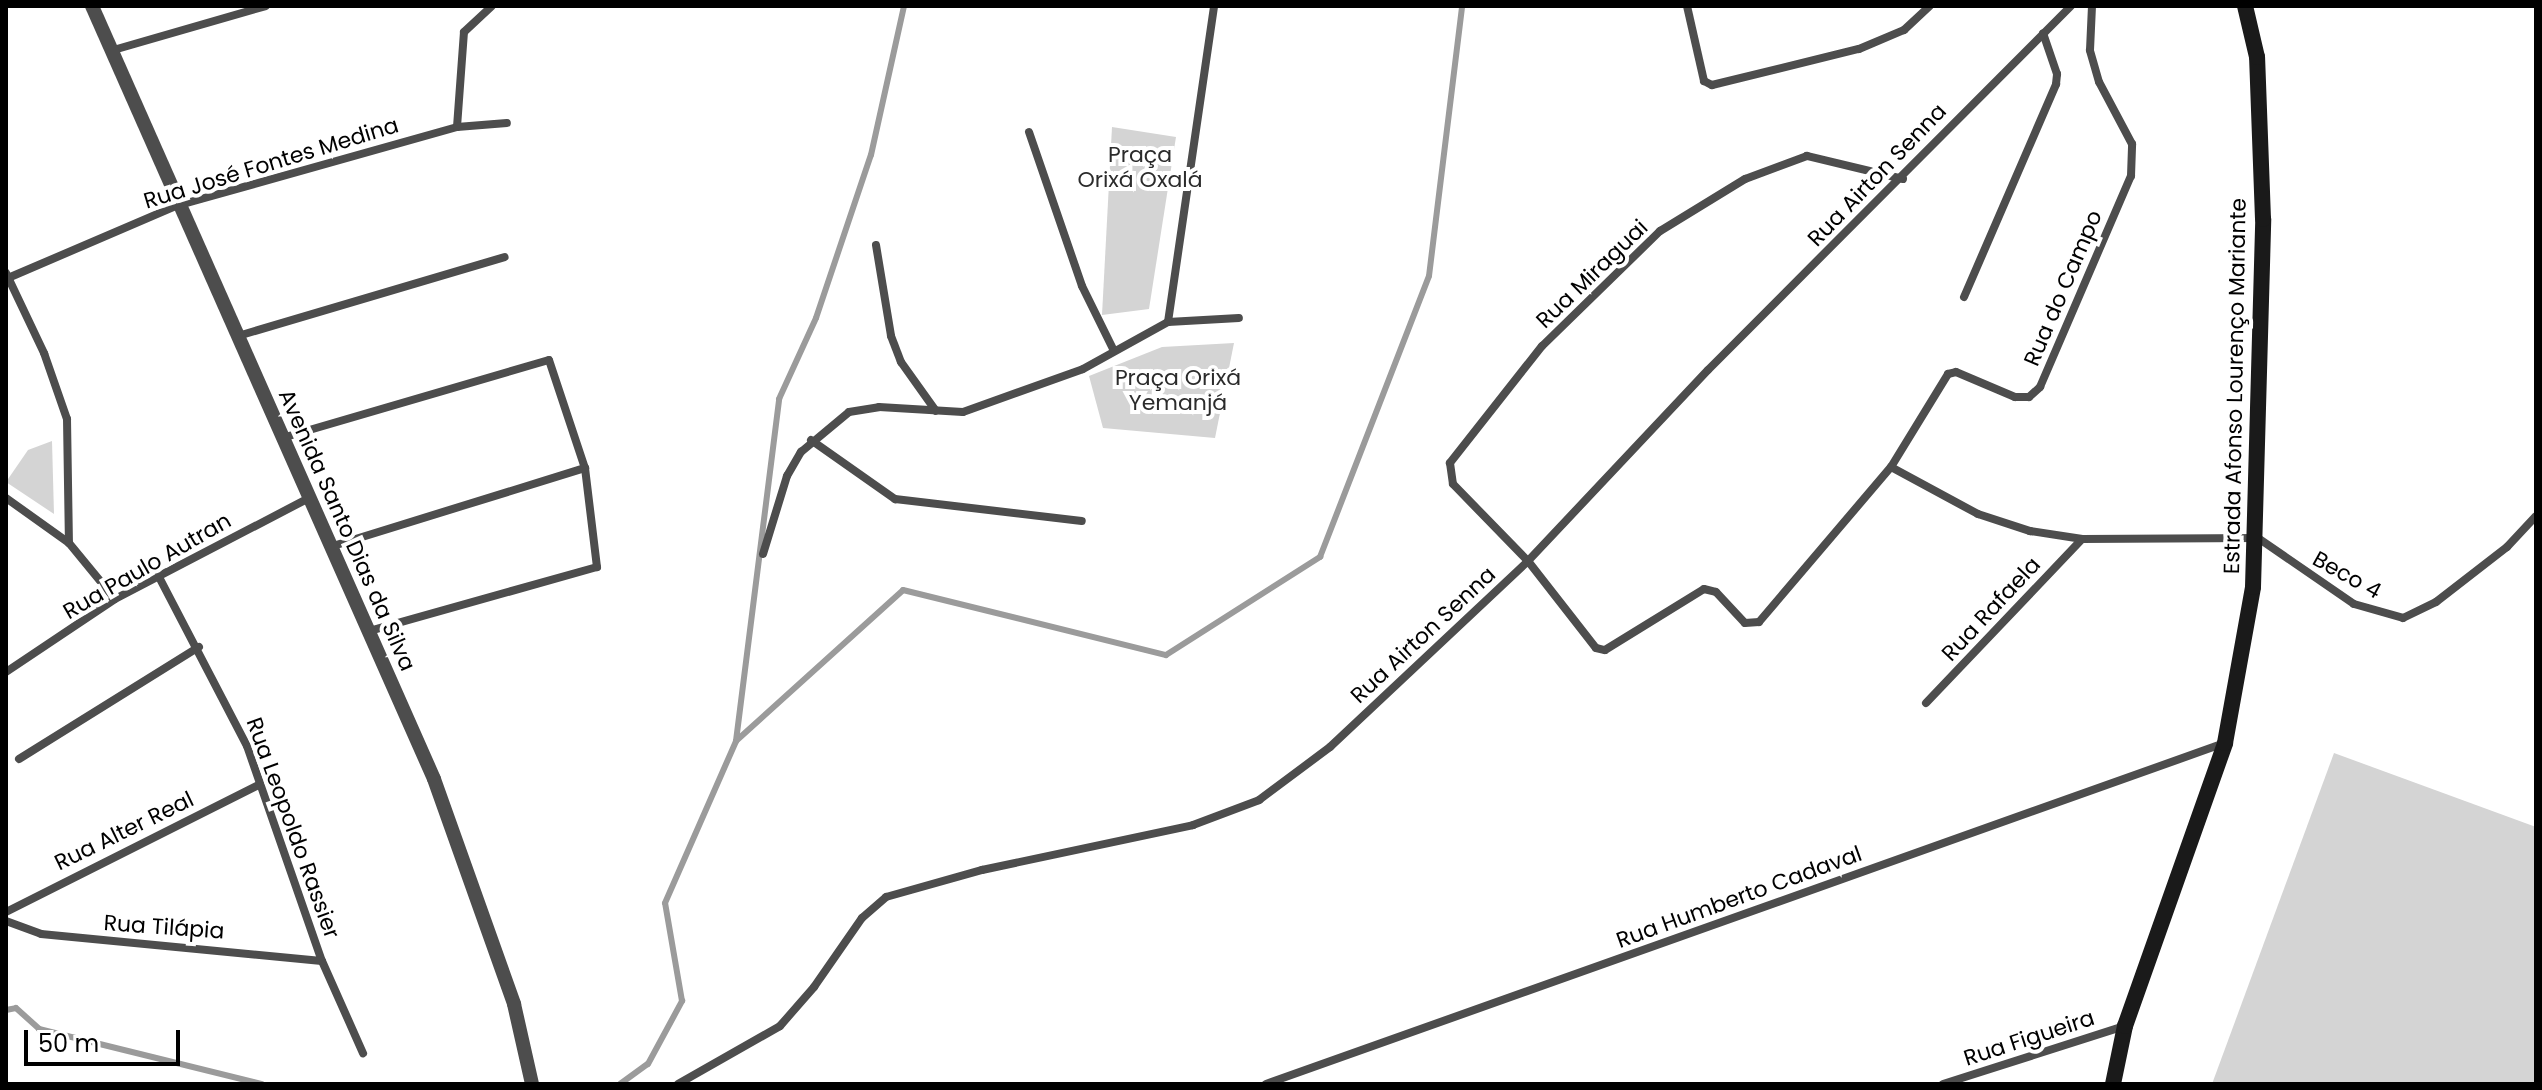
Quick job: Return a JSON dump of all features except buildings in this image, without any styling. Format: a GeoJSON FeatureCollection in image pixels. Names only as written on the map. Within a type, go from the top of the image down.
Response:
{"type":"FeatureCollection","features":[{"type":"Feature","properties":{"kind":"main road","name":"Estrada Afonso Lourenço Mariante"},"geometry":{"type":"LineString","coordinates":[[2113,1084],[2125,1026],[2225,743],[2258,538],[2263,219],[2257,57],[2245,6]]}},
{"type":"Feature","properties":{"kind":"street","name":"Avenida Santo Dias da Silva"},"geometry":{"type":"LineString","coordinates":[[92,6],[234,337],[333,546],[444,809],[514,1004],[532,1084]]}},
{"type":"Feature","properties":{"kind":"street"},"geometry":{"type":"LineString","coordinates":[[110,51],[266,6]]}},
{"type":"Feature","properties":{"kind":"street"},"geometry":{"type":"LineString","coordinates":[[457,127],[464,32],[492,6]]}},
{"type":"Feature","properties":{"kind":"street"},"geometry":{"type":"LineString","coordinates":[[1168,322],[1214,6]]}},
{"type":"Feature","properties":{"kind":"street"},"geometry":{"type":"LineString","coordinates":[[1687,6],[1704,81],[1712,85],[1859,49],[1904,30],[1930,6]]}},
{"type":"Feature","properties":{"kind":"street","name":"Rua Airton Senna"},"geometry":{"type":"LineString","coordinates":[[678,1084],[780,1026],[862,918],[886,897],[982,870],[1193,825],[1259,800],[1330,747],[1528,561],[1708,370],[1903,179],[2071,6]]}},
{"type":"Feature","properties":{"kind":"street","name":"Rua do Campo"},"geometry":{"type":"LineString","coordinates":[[1891,467],[1948,374],[1956,372],[2015,397],[2029,397],[2040,387],[2131,176],[2132,144],[2099,82],[2090,50],[2092,6]]}},
{"type":"Feature","properties":{"kind":"street"},"geometry":{"type":"LineString","coordinates":[[1964,297],[2056,84],[2057,74],[2043,33]]}},
{"type":"Feature","properties":{"kind":"street","name":"Rua José Fontes Medina"},"geometry":{"type":"LineString","coordinates":[[7,276],[176,206],[457,127],[507,123]]}},
{"type":"Feature","properties":{"kind":"street"},"geometry":{"type":"LineString","coordinates":[[1029,132],[1082,286],[1114,351]]}},
{"type":"Feature","properties":{"kind":"street","name":"Rua Miraguai"},"geometry":{"type":"LineString","coordinates":[[1528,561],[1448,475],[1450,463],[1542,346],[1660,231],[1745,179],[1807,156],[1903,179]]}},
{"type":"Feature","properties":{"kind":"street"},"geometry":{"type":"LineString","coordinates":[[876,245],[891,336],[901,362],[936,411]]}},
{"type":"Feature","properties":{"kind":"street"},"geometry":{"type":"LineString","coordinates":[[234,337],[505,257]]}},
{"type":"Feature","properties":{"kind":"street"},"geometry":{"type":"LineString","coordinates":[[7,276],[44,353],[67,419],[69,543]]}},
{"type":"Feature","properties":{"kind":"street"},"geometry":{"type":"LineString","coordinates":[[763,554],[787,476],[811,440],[849,412],[879,407],[963,412],[1083,369],[1168,322],[1239,318]]}},
{"type":"Feature","properties":{"kind":"street"},"geometry":{"type":"LineString","coordinates":[[282,438],[549,360],[585,468],[597,567],[369,631]]}},
{"type":"Feature","properties":{"kind":"street"},"geometry":{"type":"LineString","coordinates":[[811,440],[895,499],[1082,521]]}},
{"type":"Feature","properties":{"kind":"street"},"geometry":{"type":"LineString","coordinates":[[1528,561],[1589,642],[1605,650],[1704,589],[1716,592],[1745,623],[1752,625],[1891,467],[1978,514],[2030,531],[2082,539],[2258,538]]}},
{"type":"Feature","properties":{"kind":"street"},"geometry":{"type":"LineString","coordinates":[[333,546],[585,468]]}},
{"type":"Feature","properties":{"kind":"street"},"geometry":{"type":"LineString","coordinates":[[6,498],[69,543],[115,599]]}},
{"type":"Feature","properties":{"kind":"street","name":"Rua Paulo Autran"},"geometry":{"type":"LineString","coordinates":[[6,672],[115,599],[309,498]]}},
{"type":"Feature","properties":{"kind":"street","name":"Beco 4"},"geometry":{"type":"LineString","coordinates":[[2258,538],[2354,604],[2403,618],[2448,593],[2507,547],[2536,516]]}},
{"type":"Feature","properties":{"kind":"street","name":"Rua Rafaela"},"geometry":{"type":"LineString","coordinates":[[1926,703],[2082,539]]}},
{"type":"Feature","properties":{"kind":"street","name":"Rua Leopoldo Rassier"},"geometry":{"type":"LineString","coordinates":[[159,577],[199,647],[247,746],[322,961],[363,1053]]}},
{"type":"Feature","properties":{"kind":"street"},"geometry":{"type":"LineString","coordinates":[[19,759],[199,647]]}},
{"type":"Feature","properties":{"kind":"street","name":"Rua Humberto Cadaval"},"geometry":{"type":"LineString","coordinates":[[1266,1084],[2225,743]]}},
{"type":"Feature","properties":{"kind":"street","name":"Rua Alter Real"},"geometry":{"type":"LineString","coordinates":[[6,912],[259,785]]}},
{"type":"Feature","properties":{"kind":"street","name":"Rua Tilápia"},"geometry":{"type":"LineString","coordinates":[[6,921],[41,934],[322,961]]}},
{"type":"Feature","properties":{"kind":"street","name":"Rua Figueira"},"geometry":{"type":"LineString","coordinates":[[1943,1084],[2125,1026]]}},
{"type":"Feature","properties":{"kind":"green space","name":"Praça Orixá Oxalá"},"geometry":{"type":"Polygon","coordinates":[[[1112,127],[1176,137],[1149,309],[1102,315],[1112,127]]]}},
{"type":"Feature","properties":{"kind":"green space","name":"Praça Orixá Yemanjá"},"geometry":{"type":"Polygon","coordinates":[[[1234,343],[1215,438],[1103,428],[1089,376],[1162,347],[1234,343]]]}},
{"type":"Feature","properties":{"kind":"green space"},"geometry":{"type":"Polygon","coordinates":[[[52,441],[54,514],[6,482],[28,450],[52,441]]]}},
{"type":"Feature","properties":{"kind":"green space"},"geometry":{"type":"Polygon","coordinates":[[[2334,753],[2536,827],[2536,1084],[2212,1084],[2334,753]]]}},
{"type":"Feature","properties":{"kind":"waterway"},"geometry":{"type":"LineString","coordinates":[[620,1084],[648,1064],[682,1001],[665,903],[736,741],[779,399],[816,318],[871,155],[904,6]]}},
{"type":"Feature","properties":{"kind":"waterway"},"geometry":{"type":"LineString","coordinates":[[736,741],[903,590],[1166,655],[1320,557],[1429,276],[1462,6]]}},
{"type":"Feature","properties":{"kind":"waterway"},"geometry":{"type":"LineString","coordinates":[[6,1010],[16,1008],[39,1029],[262,1084]]}}]}
